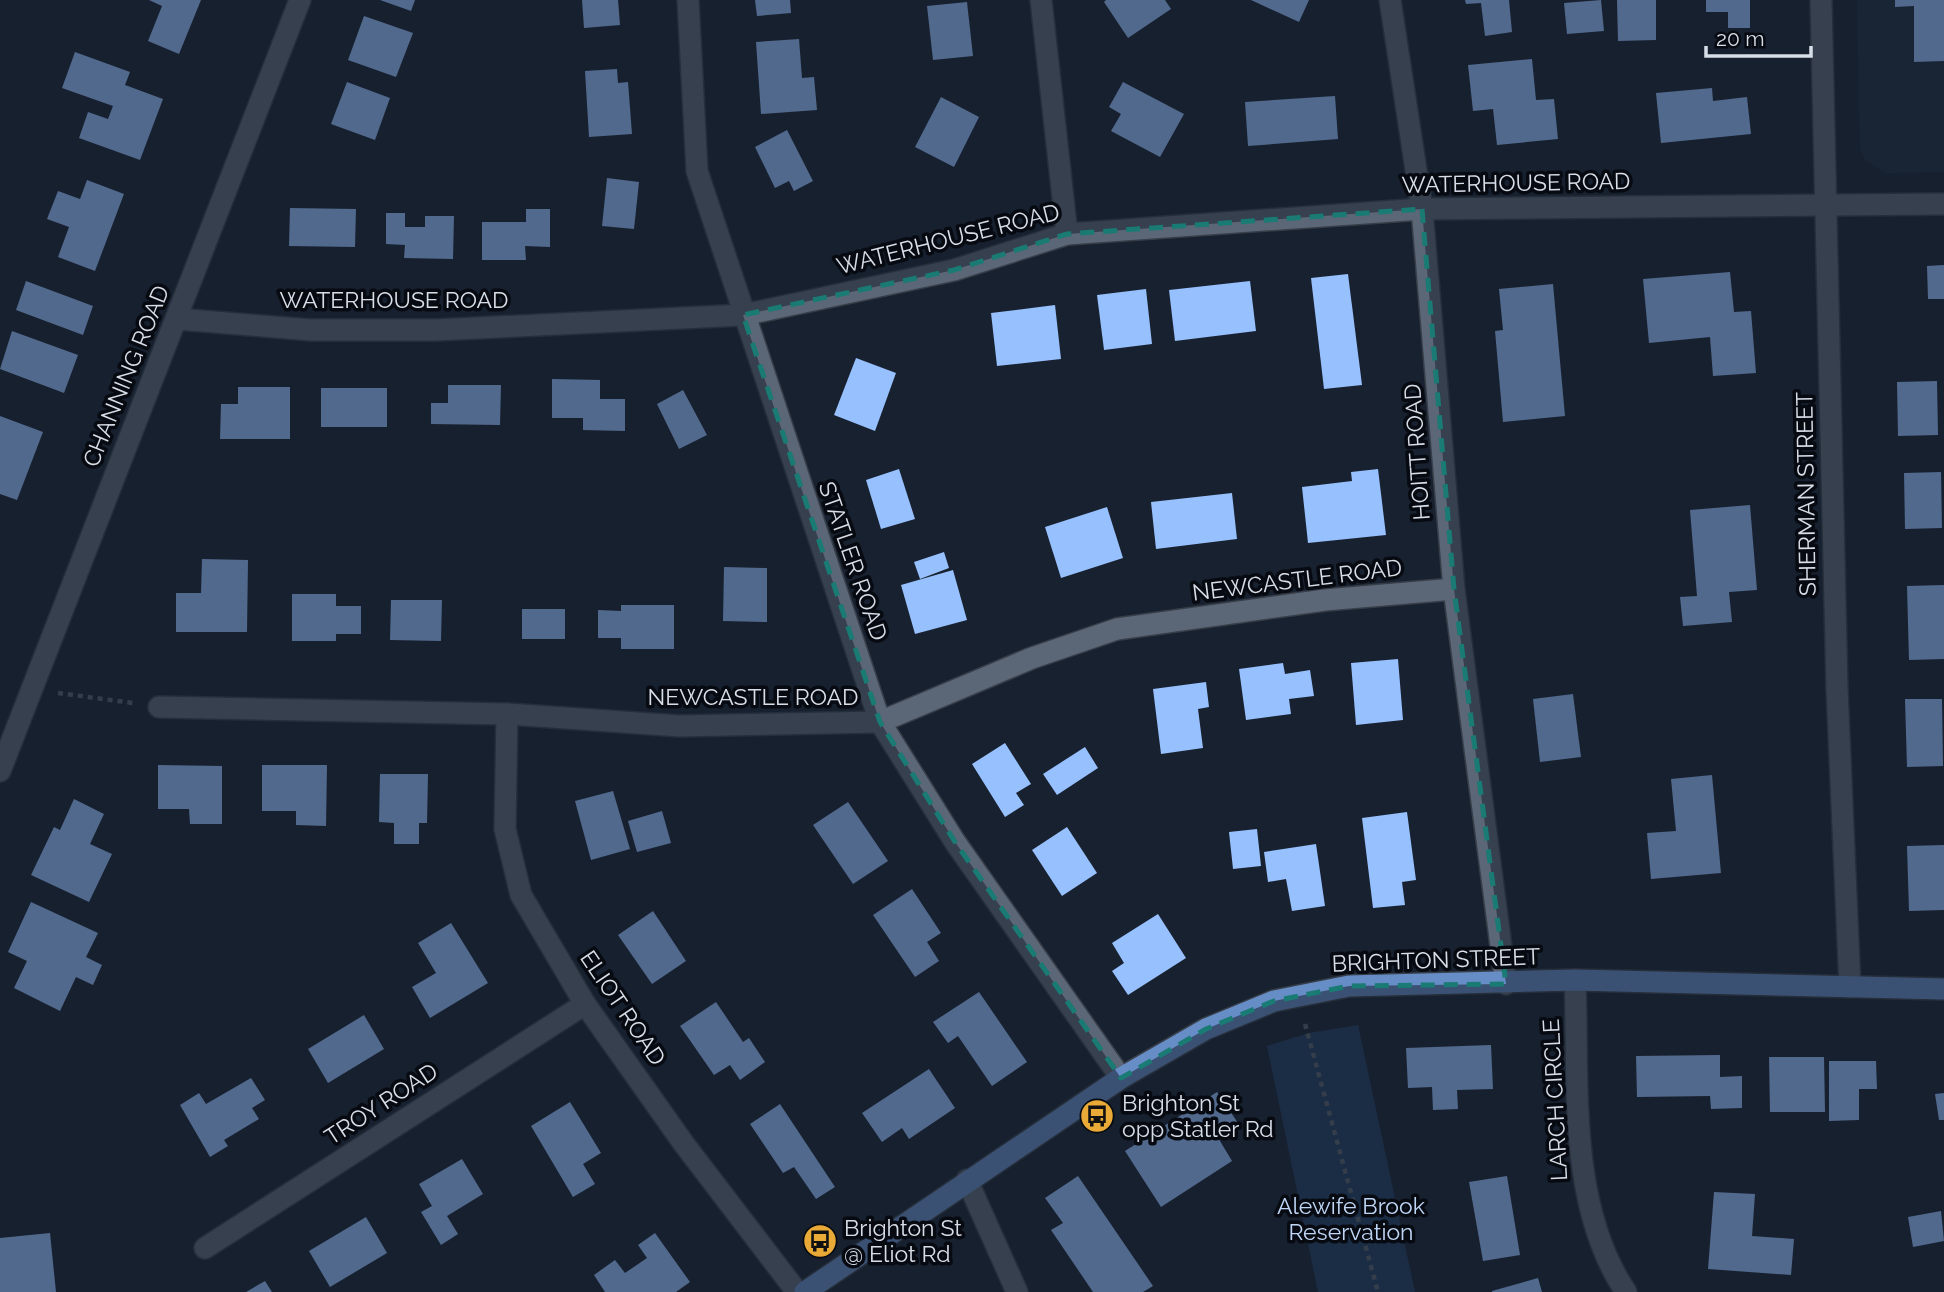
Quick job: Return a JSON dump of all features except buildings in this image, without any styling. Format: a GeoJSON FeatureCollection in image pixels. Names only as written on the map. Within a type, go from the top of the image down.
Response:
{"type":"FeatureCollection","features":[{"type":"Feature","properties":{"kind":"main road","name":"BRIGHTON STREET"},"geometry":{"type":"LineString","coordinates":[[805,1292],[1121,1078],[1206,1029],[1273,1001],[1349,986],[1506,984],[1575,980],[1944,989]]}},
{"type":"Feature","properties":{"kind":"street","name":"CHANNING ROAD"},"geometry":{"type":"LineString","coordinates":[[0,771],[300,0]]}},
{"type":"Feature","properties":{"kind":"street","name":"STATLER ROAD"},"geometry":{"type":"LineString","coordinates":[[688,0],[697,171],[880,722],[955,842],[1121,1078]]}},
{"type":"Feature","properties":{"kind":"street"},"geometry":{"type":"LineString","coordinates":[[1041,0],[1067,234]]}},
{"type":"Feature","properties":{"kind":"street","name":"HOITT ROAD"},"geometry":{"type":"LineString","coordinates":[[1390,0],[1422,209],[1454,589],[1506,984]]}},
{"type":"Feature","properties":{"kind":"street","name":"SHERMAN STREET"},"geometry":{"type":"LineString","coordinates":[[1821,0],[1837,689],[1850,987]]}},
{"type":"Feature","properties":{"kind":"street","name":"WATERHOUSE ROAD"},"geometry":{"type":"LineString","coordinates":[[178,319],[311,330],[436,330],[743,315],[954,270],[1067,234],[1422,209],[1944,204]]}},
{"type":"Feature","properties":{"kind":"street","name":"NEWCASTLE ROAD"},"geometry":{"type":"LineString","coordinates":[[159,707],[507,714],[680,726],[880,722],[1032,658],[1117,629],[1325,600],[1454,589]]}},
{"type":"Feature","properties":{"kind":"street","name":"ELIOT ROAD"},"geometry":{"type":"LineString","coordinates":[[507,714],[505,829],[521,895],[585,1004],[684,1144],[797,1292]]}},
{"type":"Feature","properties":{"kind":"street","name":"LARCH CIRCLE"},"geometry":{"type":"LineString","coordinates":[[1575,980],[1582,1172],[1606,1257],[1626,1292]]}},
{"type":"Feature","properties":{"kind":"street","name":"TROY ROAD"},"geometry":{"type":"LineString","coordinates":[[205,1248],[585,1004]]}},
{"type":"Feature","properties":{"kind":"street"},"geometry":{"type":"LineString","coordinates":[[967,1180],[1017,1292]]}},
{"type":"Feature","properties":{"kind":"path"},"geometry":{"type":"LineString","coordinates":[[33,689],[159,707]]}},
{"type":"Feature","properties":{"kind":"path"},"geometry":{"type":"LineString","coordinates":[[1298,996],[1378,1292]]}},
{"type":"Feature","properties":{"kind":"highlighted area"},"geometry":{"type":"Polygon","coordinates":[[[1422,209],[1454,589],[1506,984],[1349,986],[1274,1001],[1206,1029],[1121,1078],[955,842],[880,722],[743,315],[954,270],[1067,234],[1422,209]]]}},
{"type":"Feature","properties":{"kind":"shaded area"},"geometry":{"type":"Polygon","coordinates":[[[1857,0],[1944,0],[1944,172],[1887,173],[1865,160],[1860,148],[1857,0]]]}},
{"type":"Feature","properties":{"kind":"green space","name":"Alewife Brook Reservation"},"geometry":{"type":"Polygon","coordinates":[[[1358,1025],[1415,1292],[1318,1292],[1267,1046],[1309,1033],[1358,1025]]]}},
{"type":"Feature","properties":{"kind":"place","name":"Brighton St opp Statler Rd"},"geometry":{"type":"Point","coordinates":[1097,1116]}},
{"type":"Feature","properties":{"kind":"place","name":"Brighton St @ Eliot Rd"},"geometry":{"type":"Point","coordinates":[820,1241]}}]}
